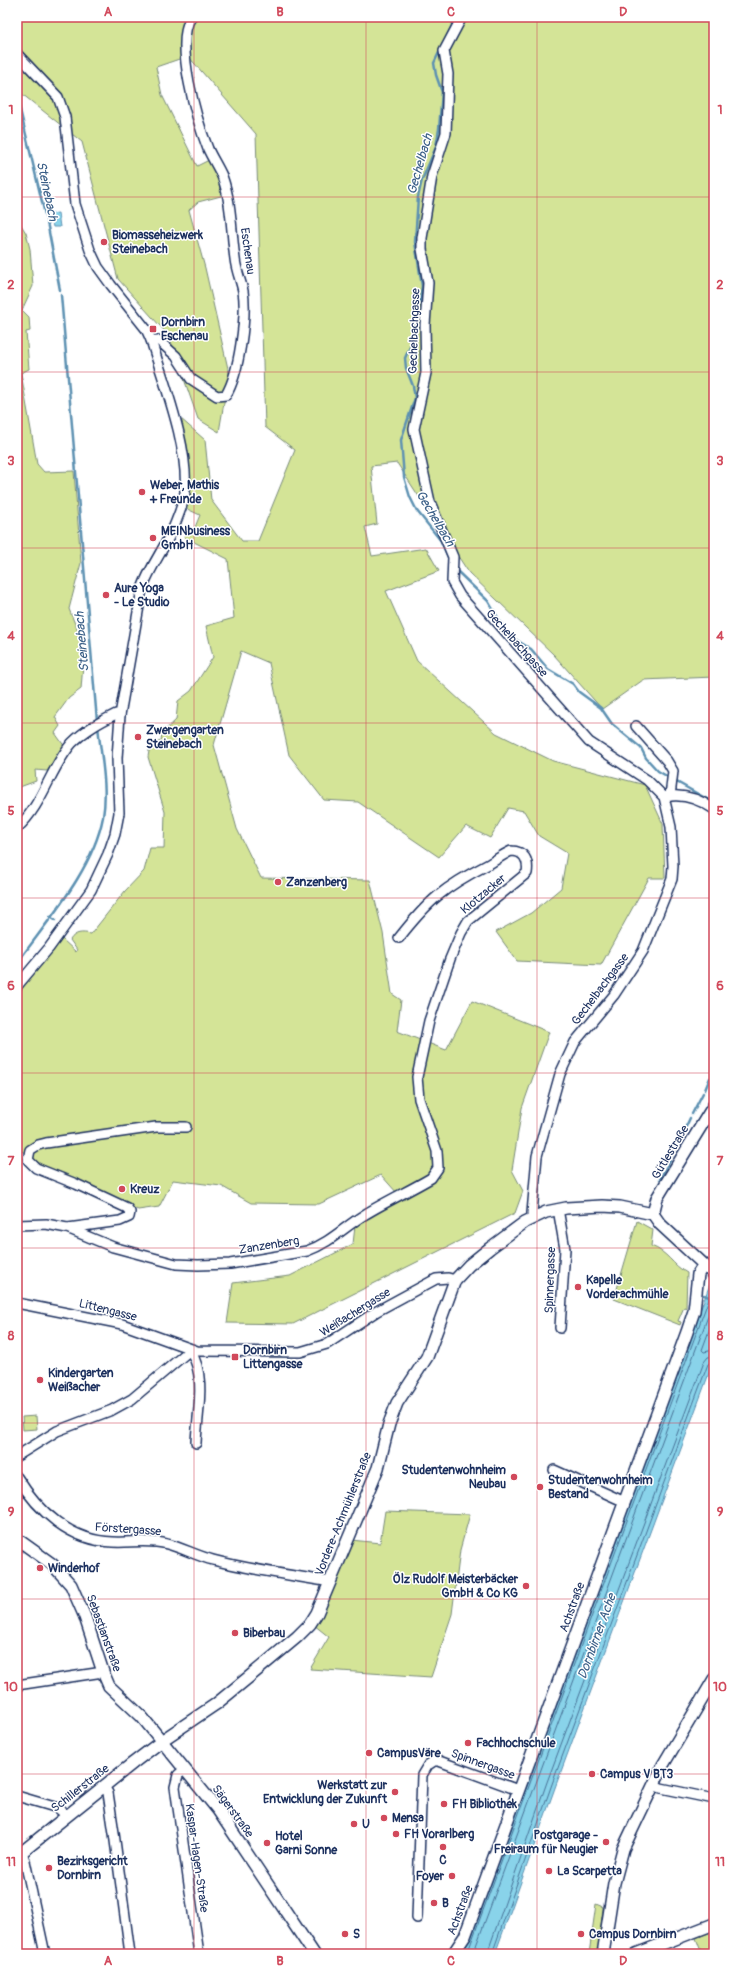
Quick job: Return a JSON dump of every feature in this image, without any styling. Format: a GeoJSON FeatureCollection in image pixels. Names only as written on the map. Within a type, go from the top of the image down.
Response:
{"type":"FeatureCollection","features":[{"type":"Feature","properties":{"kind":"street","name":"Eschenau"},"geometry":{"type":"LineString","coordinates":[[150,340],[158,340],[169,348],[191,379],[218,396],[226,395],[235,375],[245,309],[243,291],[235,260],[227,193],[222,176],[208,149],[193,105],[184,43],[185,29],[190,17]]}},
{"type":"Feature","properties":{"kind":"street","name":"Gechelbachgasse"},"geometry":{"type":"LineString","coordinates":[[462,17],[444,51],[448,74],[446,133],[432,176],[422,238],[422,249],[428,283],[425,325],[426,374],[414,428],[430,502],[453,557],[452,582],[462,599],[584,736],[600,750],[647,780],[667,796],[671,827],[673,866],[672,879],[643,951],[614,994],[575,1042],[560,1074],[537,1156],[532,1213],[534,1217]]}},
{"type":"Feature","properties":{"kind":"street"},"geometry":{"type":"LineString","coordinates":[[17,54],[58,97],[65,117],[75,204],[90,250],[98,267],[146,329],[178,434],[182,453],[185,492],[176,523],[147,576],[142,589],[120,715],[118,758],[119,813],[115,834],[108,854],[91,890],[49,948],[17,986]]}},
{"type":"Feature","properties":{"kind":"street"},"geometry":{"type":"LineString","coordinates":[[17,828],[31,812],[64,754],[84,732],[116,714],[120,715]]}},
{"type":"Feature","properties":{"kind":"street"},"geometry":{"type":"LineString","coordinates":[[636,726],[667,761],[673,771],[667,796],[678,795],[709,799],[714,808]]}},
{"type":"Feature","properties":{"kind":"street","name":"Klotzacker"},"geometry":{"type":"LineString","coordinates":[[399,938],[422,909],[434,897],[457,881],[511,851],[522,854],[526,858],[528,866],[527,873],[468,921],[450,959],[429,1021],[417,1077],[420,1104],[434,1137],[437,1151]]}},
{"type":"Feature","properties":{"kind":"street","name":"Gütlestraße"},"geometry":{"type":"LineString","coordinates":[[653,1214],[657,1198],[714,1105]]}},
{"type":"Feature","properties":{"kind":"street","name":"Zanzenberg"},"geometry":{"type":"LineString","coordinates":[[67,1228],[120,1221],[129,1217],[130,1212],[127,1208],[76,1184],[36,1168],[28,1160],[30,1150],[38,1145],[46,1143],[156,1128],[186,1127]]}},
{"type":"Feature","properties":{"kind":"street","name":"Zanzenberg"},"geometry":{"type":"LineString","coordinates":[[17,1225],[46,1224],[67,1228],[114,1248],[176,1264],[230,1264],[307,1252],[324,1244],[362,1216],[431,1178],[438,1168],[437,1151]]}},
{"type":"Feature","properties":{"kind":"street","name":"Vordere-Achmühlerstraße"},"geometry":{"type":"LineString","coordinates":[[161,1741],[216,1704],[297,1637],[310,1624],[317,1613],[378,1468],[389,1424],[397,1403],[427,1357],[456,1280],[469,1265],[534,1217],[558,1209],[602,1206],[620,1207],[653,1214]]}},
{"type":"Feature","properties":{"kind":"street","name":"Spinnergasse"},"geometry":{"type":"LineString","coordinates":[[558,1209],[565,1249],[560,1328]]}},
{"type":"Feature","properties":{"kind":"street"},"geometry":{"type":"LineString","coordinates":[[653,1214],[660,1224],[710,1270]]}},
{"type":"Feature","properties":{"kind":"street","name":"Achstraße"},"geometry":{"type":"LineString","coordinates":[[453,1954],[465,1936],[690,1325],[694,1310],[698,1274],[710,1270]]}},
{"type":"Feature","properties":{"kind":"street","name":"Weißachergasse"},"geometry":{"type":"LineString","coordinates":[[190,1350],[308,1351],[327,1344],[377,1311],[436,1279],[448,1278],[456,1280]]}},
{"type":"Feature","properties":{"kind":"street","name":"Littengasse"},"geometry":{"type":"LineString","coordinates":[[17,1303],[122,1324],[190,1350]]}},
{"type":"Feature","properties":{"kind":"street"},"geometry":{"type":"LineString","coordinates":[[17,1456],[57,1432],[112,1410],[132,1399],[190,1350],[196,1363],[198,1380],[199,1405],[196,1443]]}},
{"type":"Feature","properties":{"kind":"street"},"geometry":{"type":"LineString","coordinates":[[554,1470],[625,1502]]}},
{"type":"Feature","properties":{"kind":"street","name":"Förstergasse"},"geometry":{"type":"LineString","coordinates":[[17,1477],[36,1505],[55,1521],[71,1531],[85,1537],[113,1542],[154,1541],[168,1544],[215,1560],[330,1582]]}},
{"type":"Feature","properties":{"kind":"street","name":"Sebastianstraße"},"geometry":{"type":"LineString","coordinates":[[17,1539],[52,1564],[74,1590],[85,1616],[109,1686],[142,1717],[161,1741]]}},
{"type":"Feature","properties":{"kind":"street"},"geometry":{"type":"LineString","coordinates":[[17,1685],[103,1672]]}},
{"type":"Feature","properties":{"kind":"street"},"geometry":{"type":"LineString","coordinates":[[603,1954],[617,1868],[624,1849],[669,1755],[714,1680]]}},
{"type":"Feature","properties":{"kind":"street","name":"Sägerstraße"},"geometry":{"type":"LineString","coordinates":[[161,1741],[222,1816],[314,1954]]}},
{"type":"Feature","properties":{"kind":"street","name":"Schillerstraße"},"geometry":{"type":"LineString","coordinates":[[19,1854],[66,1815],[161,1741]]}},
{"type":"Feature","properties":{"kind":"street","name":"Spinnergasse"},"geometry":{"type":"LineString","coordinates":[[417,1918],[422,1775],[428,1765],[434,1761],[439,1761],[518,1790]]}},
{"type":"Feature","properties":{"kind":"street","name":"Kaspar-Hagen-Straße"},"geometry":{"type":"LineString","coordinates":[[184,1769],[178,1775],[175,1787],[199,1954]]}},
{"type":"Feature","properties":{"kind":"street"},"geometry":{"type":"LineString","coordinates":[[654,1785],[661,1788],[714,1799]]}},
{"type":"Feature","properties":{"kind":"street"},"geometry":{"type":"LineString","coordinates":[[104,1786],[108,1792],[130,1954]]}},
{"type":"Feature","properties":{"kind":"street"},"geometry":{"type":"LineString","coordinates":[[17,1796],[58,1808],[66,1815]]}},
{"type":"Feature","properties":{"kind":"street"},"geometry":{"type":"LineString","coordinates":[[19,1854],[25,1861],[45,1954]]}},
{"type":"Feature","properties":{"kind":"street"},"geometry":{"type":"LineString","coordinates":[[636,1954],[714,1924]]}},
{"type":"Feature","properties":{"kind":"street","name":"Sägerstraße"},"geometry":{"type":"LineString","coordinates":[[305,1940],[306,1954]]}},
{"type":"Feature","properties":{"kind":"green space"},"geometry":{"type":"Polygon","coordinates":[[[17,17],[714,17],[714,677],[643,680],[602,709],[554,655],[469,573],[397,463],[371,466],[377,524],[365,527],[372,556],[426,548],[439,571],[386,591],[417,661],[496,733],[553,761],[645,785],[663,824],[665,878],[649,878],[601,965],[517,961],[496,932],[531,913],[561,888],[567,853],[539,836],[524,811],[508,808],[490,838],[466,826],[439,857],[358,802],[324,800],[289,755],[269,663],[241,651],[214,745],[237,829],[261,878],[370,880],[383,933],[392,994],[401,1000],[397,1031],[446,1050],[472,1001],[549,1032],[522,1108],[512,1170],[523,1191],[515,1213],[293,1324],[227,1323],[233,1283],[290,1276],[353,1244],[355,1226],[397,1193],[381,1175],[319,1204],[251,1203],[221,1186],[173,1180],[159,1207],[138,1210],[50,1170],[17,1148],[17,995],[62,939],[76,952],[77,950],[70,940],[72,937],[79,933],[91,934],[125,891],[144,871],[150,848],[164,848],[165,812],[148,757],[150,745],[161,741],[162,733],[176,720],[178,701],[191,691],[213,657],[206,626],[234,618],[228,559],[184,537],[188,530],[193,532],[200,515],[185,508],[188,501],[186,454],[178,419],[180,418],[205,440],[211,500],[242,541],[258,541],[295,450],[265,427],[256,134],[188,56],[156,67],[162,95],[197,166],[209,160],[218,177],[221,196],[198,202],[189,210],[205,268],[229,373],[219,432],[198,419],[169,336],[118,279],[82,142],[17,90],[17,17]]]}},
{"type":"Feature","properties":{"kind":"green space"},"geometry":{"type":"Polygon","coordinates":[[[17,218],[26,233],[30,249],[33,286],[22,310],[29,317],[30,331],[26,332],[29,369],[21,373],[37,464],[44,472],[74,471],[81,563],[69,609],[79,634],[83,664],[81,689],[69,698],[55,717],[60,726],[55,733],[65,747],[47,771],[35,770],[36,781],[17,788],[17,218]]]}},
{"type":"Feature","properties":{"kind":"green space"},"geometry":{"type":"Polygon","coordinates":[[[637,1221],[653,1230],[651,1246],[666,1255],[687,1273],[686,1308],[684,1307],[678,1321],[681,1322],[680,1325],[614,1299],[637,1221]]]}},
{"type":"Feature","properties":{"kind":"green space"},"geometry":{"type":"Polygon","coordinates":[[[36,1416],[37,1429],[23,1430],[22,1417],[36,1416]]]}},
{"type":"Feature","properties":{"kind":"green space"},"geometry":{"type":"Polygon","coordinates":[[[385,1511],[470,1514],[460,1550],[452,1614],[431,1677],[310,1669],[329,1637],[314,1625],[337,1581],[351,1540],[380,1543],[385,1511]]]}},
{"type":"Feature","properties":{"kind":"green space"},"geometry":{"type":"Polygon","coordinates":[[[596,1904],[603,1907],[598,1954],[589,1954],[596,1904]]]}},
{"type":"Feature","properties":{"kind":"green space"},"geometry":{"type":"Polygon","coordinates":[[[714,1931],[714,1954],[702,1954],[696,1938],[714,1931]]]}},
{"type":"Feature","properties":{"kind":"water"},"geometry":{"type":"Polygon","coordinates":[[[58,213],[60,227],[53,227],[50,214],[58,213]]]}},
{"type":"Feature","properties":{"kind":"water","name":"Dornbirner Ache"},"geometry":{"type":"Polygon","coordinates":[[[714,1273],[714,1360],[556,1785],[495,1954],[463,1954],[714,1273]]]}},
{"type":"Feature","properties":{"kind":"waterway","name":"Gechelbach"},"geometry":{"type":"LineString","coordinates":[[450,562],[441,541],[417,511],[410,497],[404,477],[401,440],[415,398],[413,386],[406,368],[405,358],[414,338],[414,320],[420,300],[422,286],[415,242],[418,197],[422,180],[436,147],[439,129],[442,92],[436,75],[434,63],[456,17]]}},
{"type":"Feature","properties":{"kind":"waterway","name":"Steinebach"},"geometry":{"type":"LineString","coordinates":[[17,97],[48,227],[60,290]]}},
{"type":"Feature","properties":{"kind":"waterway","name":"Steinebach"},"geometry":{"type":"LineString","coordinates":[[61,295],[97,721]]}},
{"type":"Feature","properties":{"kind":"waterway","name":"Gechelbach"},"geometry":{"type":"LineString","coordinates":[[456,570],[488,601],[508,635],[531,649],[548,669],[573,684],[579,692],[601,708],[612,724],[641,748],[646,758],[658,771],[670,778]]}},
{"type":"Feature","properties":{"kind":"waterway","name":"Steinebach"},"geometry":{"type":"LineString","coordinates":[[17,963],[68,894],[80,875],[98,837],[103,817],[105,795],[104,772],[98,726]]}},
{"type":"Feature","properties":{"kind":"waterway","name":"Gechelbach"},"geometry":{"type":"LineString","coordinates":[[675,781],[714,803]]}},
{"type":"Feature","properties":{"kind":"waterway","name":"Steinebach"},"geometry":{"type":"LineString","coordinates":[[50,917],[55,920]]}},
{"type":"Feature","properties":{"kind":"waterway"},"geometry":{"type":"LineString","coordinates":[[705,1090],[710,1078]]}},
{"type":"Feature","properties":{"kind":"waterway"},"geometry":{"type":"LineString","coordinates":[[692,1114],[703,1093]]}},
{"type":"Feature","properties":{"kind":"waterway"},"geometry":{"type":"LineString","coordinates":[[682,1135],[690,1118]]}},
{"type":"Feature","properties":{"kind":"waterway"},"geometry":{"type":"LineString","coordinates":[[671,1156],[679,1140]]}},
{"type":"Feature","properties":{"kind":"waterway"},"geometry":{"type":"LineString","coordinates":[[660,1179],[670,1160]]}},
{"type":"Feature","properties":{"kind":"waterway"},"geometry":{"type":"LineString","coordinates":[[704,1295],[714,1299]]}},
{"type":"Feature","properties":{"kind":"place","name":"Biomasseheizwerk Steinebach"},"geometry":{"type":"Point","coordinates":[104,242]}},
{"type":"Feature","properties":{"kind":"place","name":"Dornbirn Eschenau"},"geometry":{"type":"Point","coordinates":[153,329]}},
{"type":"Feature","properties":{"kind":"place","name":"Weber, Mathis + Freunde"},"geometry":{"type":"Point","coordinates":[142,492]}},
{"type":"Feature","properties":{"kind":"place","name":"MEINbusiness GmbH"},"geometry":{"type":"Point","coordinates":[153,538]}},
{"type":"Feature","properties":{"kind":"place","name":"Aure Yoga - Le Studio"},"geometry":{"type":"Point","coordinates":[106,595]}},
{"type":"Feature","properties":{"kind":"place","name":"Zwergengarten Steinebach"},"geometry":{"type":"Point","coordinates":[138,737]}},
{"type":"Feature","properties":{"kind":"place","name":"Zanzenberg"},"geometry":{"type":"Point","coordinates":[278,882]}},
{"type":"Feature","properties":{"kind":"place","name":"Kreuz"},"geometry":{"type":"Point","coordinates":[122,1189]}},
{"type":"Feature","properties":{"kind":"place","name":"Kapelle Vorderachmühle"},"geometry":{"type":"Point","coordinates":[578,1287]}},
{"type":"Feature","properties":{"kind":"place","name":"Dornbirn Littengasse"},"geometry":{"type":"Point","coordinates":[235,1357]}},
{"type":"Feature","properties":{"kind":"place","name":"Kindergarten Weißacher"},"geometry":{"type":"Point","coordinates":[40,1380]}},
{"type":"Feature","properties":{"kind":"place","name":"Studentenwohnheim Neubau"},"geometry":{"type":"Point","coordinates":[514,1477]}},
{"type":"Feature","properties":{"kind":"place","name":"Studentenwohnheim Bestand"},"geometry":{"type":"Point","coordinates":[540,1487]}},
{"type":"Feature","properties":{"kind":"place","name":"Winderhof"},"geometry":{"type":"Point","coordinates":[40,1568]}},
{"type":"Feature","properties":{"kind":"place","name":"Ölz Rudolf Meisterbäcker GmbH & Co KG"},"geometry":{"type":"Point","coordinates":[526,1586]}},
{"type":"Feature","properties":{"kind":"place","name":"Biberbau"},"geometry":{"type":"Point","coordinates":[235,1633]}},
{"type":"Feature","properties":{"kind":"place","name":"Fachhochschule"},"geometry":{"type":"Point","coordinates":[468,1743]}},
{"type":"Feature","properties":{"kind":"place","name":"CampusVäre"},"geometry":{"type":"Point","coordinates":[369,1753]}},
{"type":"Feature","properties":{"kind":"place","name":"Campus V BT3"},"geometry":{"type":"Point","coordinates":[592,1774]}},
{"type":"Feature","properties":{"kind":"place","name":"Werkstatt zur Entwicklung der Zukunft"},"geometry":{"type":"Point","coordinates":[395,1792]}},
{"type":"Feature","properties":{"kind":"place","name":"FH Bibliothek"},"geometry":{"type":"Point","coordinates":[444,1804]}},
{"type":"Feature","properties":{"kind":"place","name":"Mensa"},"geometry":{"type":"Point","coordinates":[384,1818]}},
{"type":"Feature","properties":{"kind":"place","name":"U"},"geometry":{"type":"Point","coordinates":[354,1824]}},
{"type":"Feature","properties":{"kind":"place","name":"FH Vorarlberg"},"geometry":{"type":"Point","coordinates":[396,1834]}},
{"type":"Feature","properties":{"kind":"place","name":"Postgarage - Freiraum für Neugier"},"geometry":{"type":"Point","coordinates":[606,1842]}},
{"type":"Feature","properties":{"kind":"place","name":"Hotel Garni Sonne"},"geometry":{"type":"Point","coordinates":[267,1843]}},
{"type":"Feature","properties":{"kind":"place","name":"C"},"geometry":{"type":"Point","coordinates":[443,1847]}},
{"type":"Feature","properties":{"kind":"place","name":"Bezirksgericht Dornbirn"},"geometry":{"type":"Point","coordinates":[49,1868]}},
{"type":"Feature","properties":{"kind":"place","name":"La Scarpetta"},"geometry":{"type":"Point","coordinates":[549,1871]}},
{"type":"Feature","properties":{"kind":"place","name":"Foyer"},"geometry":{"type":"Point","coordinates":[452,1876]}},
{"type":"Feature","properties":{"kind":"place","name":"B"},"geometry":{"type":"Point","coordinates":[434,1903]}},
{"type":"Feature","properties":{"kind":"place","name":"S"},"geometry":{"type":"Point","coordinates":[345,1934]}},
{"type":"Feature","properties":{"kind":"place","name":"Campus Dornbirn"},"geometry":{"type":"Point","coordinates":[581,1934]}}]}
